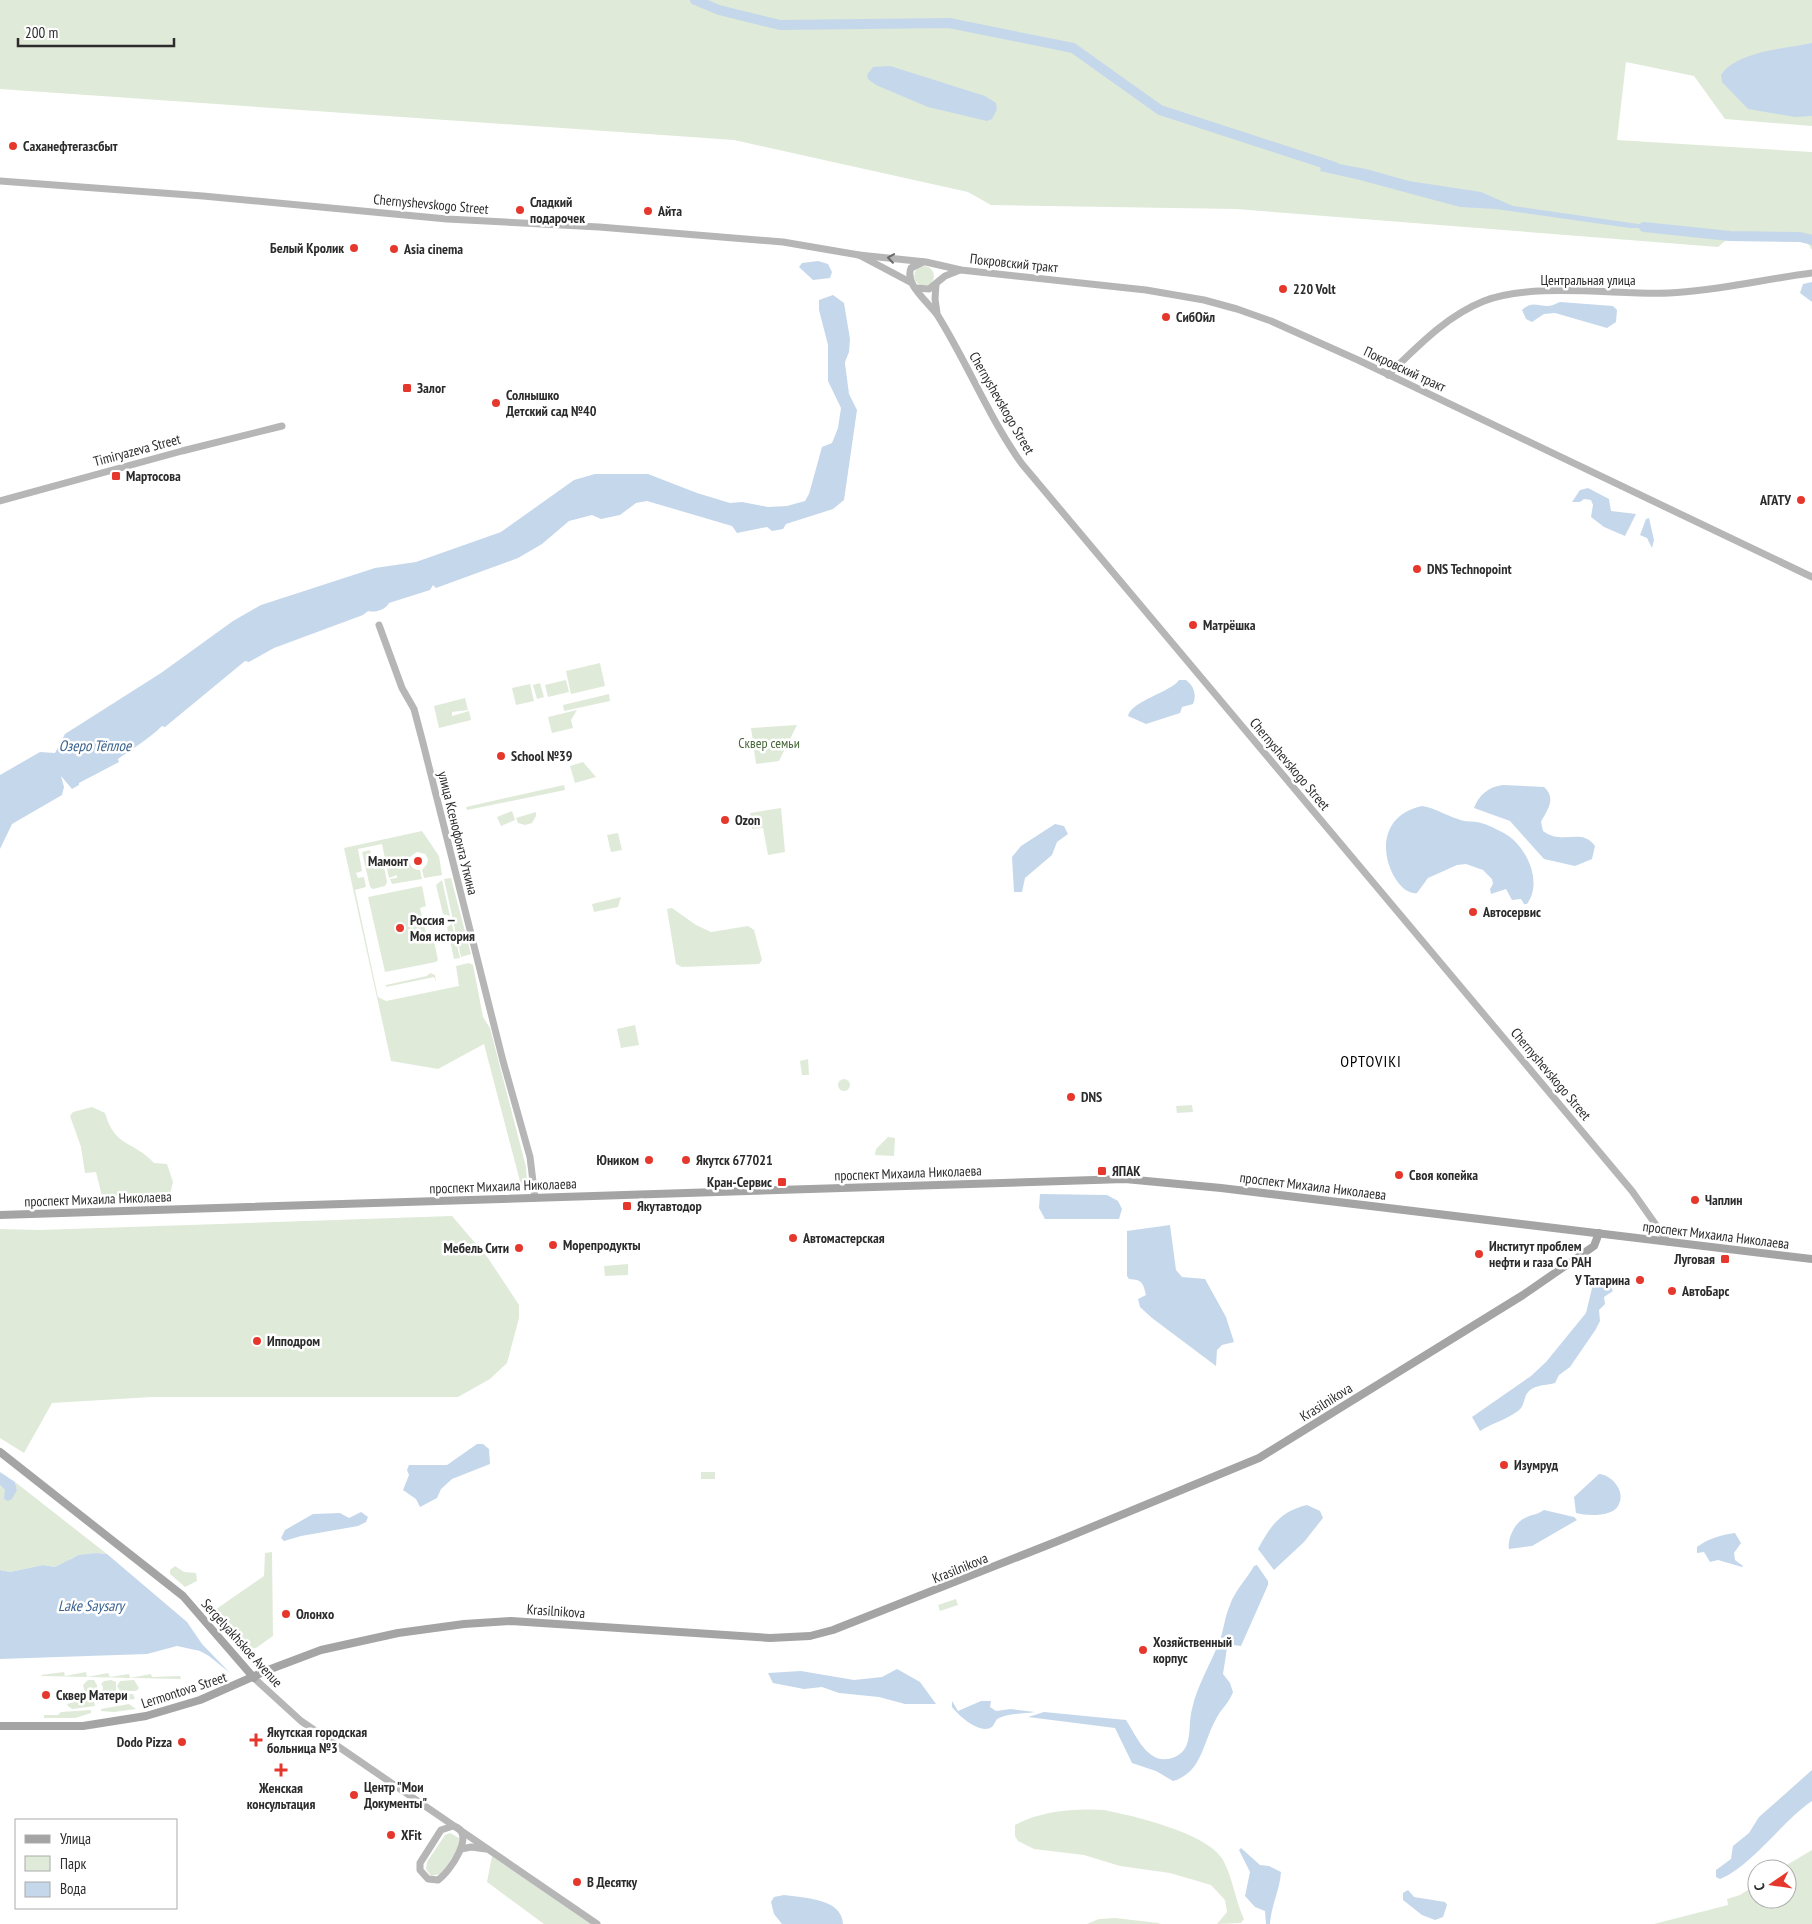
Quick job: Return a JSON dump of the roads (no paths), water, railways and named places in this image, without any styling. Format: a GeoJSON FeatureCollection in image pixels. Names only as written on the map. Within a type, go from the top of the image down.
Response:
{"type":"FeatureCollection","features":[{"type":"Feature","properties":{"kind":"main road","name":"Chernyshevskogo Street"},"geometry":{"type":"LineString","coordinates":[[0,181],[202,196],[448,219],[599,227],[783,242],[859,255]]}},
{"type":"Feature","properties":{"kind":"main road","name":"Покровский тракт"},"geometry":{"type":"LineString","coordinates":[[859,255],[926,262],[961,270],[1146,290],[1204,300],[1271,321],[1812,577]]}},
{"type":"Feature","properties":{"kind":"main road"},"geometry":{"type":"LineString","coordinates":[[859,255],[913,285],[926,290],[961,270]]}},
{"type":"Feature","properties":{"kind":"main road"},"geometry":{"type":"LineString","coordinates":[[913,285],[909,275],[912,268],[926,262],[936,269],[935,299],[937,316]]}},
{"type":"Feature","properties":{"kind":"main road","name":"Центральная улица"},"geometry":{"type":"LineString","coordinates":[[1388,375],[1442,326],[1484,301],[1501,296],[1538,292],[1688,292],[1812,272]]}},
{"type":"Feature","properties":{"kind":"main road","name":"Chernyshevskogo Street"},"geometry":{"type":"LineString","coordinates":[[913,285],[937,316],[1003,435],[1022,464],[1620,1176],[1668,1242]]}},
{"type":"Feature","properties":{"kind":"main road","name":"Timiryazeva Street"},"geometry":{"type":"LineString","coordinates":[[0,501],[182,451],[282,426]]}},
{"type":"Feature","properties":{"kind":"main road","name":"улица Ксенофонта Уткина"},"geometry":{"type":"LineString","coordinates":[[379,625],[402,688],[414,709],[466,917],[530,1157],[535,1198]]}},
{"type":"Feature","properties":{"kind":"main road","name":"проспект Михаила Николаева"},"geometry":{"type":"LineString","coordinates":[[0,1215],[1125,1179],[1221,1188],[1812,1259]]}},
{"type":"Feature","properties":{"kind":"main road","name":"Krasilnikova"},"geometry":{"type":"LineString","coordinates":[[254,1678],[268,1670],[322,1650],[372,1638],[484,1622],[511,1621],[770,1638],[810,1636],[842,1628],[1197,1485],[1259,1458],[1523,1295],[1594,1246],[1599,1233]]}},
{"type":"Feature","properties":{"kind":"main road","name":"Sergelyakhskoe Avenue"},"geometry":{"type":"LineString","coordinates":[[0,1452],[183,1596],[254,1678],[301,1721],[598,1924]]}},
{"type":"Feature","properties":{"kind":"main road","name":"Lermontova Street"},"geometry":{"type":"LineString","coordinates":[[0,1726],[83,1726],[146,1716],[200,1700],[254,1678]]}},
{"type":"Feature","properties":{"kind":"main road"},"geometry":{"type":"LineString","coordinates":[[432,1810],[441,1830]]}},
{"type":"Feature","properties":{"kind":"main road"},"geometry":{"type":"LineString","coordinates":[[457,1827],[463,1836],[461,1849],[440,1879],[433,1881],[420,1870],[420,1863],[441,1830],[457,1827]]}},
{"type":"Feature","properties":{"kind":"main road"},"geometry":{"type":"LineString","coordinates":[[461,1849],[471,1847],[489,1849]]}},
{"type":"Feature","properties":{"kind":"water"},"geometry":{"type":"Polygon","coordinates":[[[1812,43],[1812,116],[1795,117],[1748,109],[1722,82],[1721,75],[1738,61],[1762,52],[1812,43]]]}},
{"type":"Feature","properties":{"kind":"water"},"geometry":{"type":"Polygon","coordinates":[[[890,66],[985,96],[996,103],[997,109],[992,119],[987,121],[928,107],[876,85],[868,79],[867,75],[873,67],[890,66]]]}},
{"type":"Feature","properties":{"kind":"water"},"geometry":{"type":"Polygon","coordinates":[[[1323,161],[1366,169],[1409,181],[1481,192],[1513,206],[1656,228],[1630,228],[1496,209],[1460,207],[1320,171],[1323,161]]]}},
{"type":"Feature","properties":{"kind":"water"},"geometry":{"type":"Polygon","coordinates":[[[818,261],[828,264],[832,272],[830,278],[813,280],[799,267],[802,263],[818,261]]]}},
{"type":"Feature","properties":{"kind":"water"},"geometry":{"type":"Polygon","coordinates":[[[1812,282],[1812,302],[1800,293],[1803,284],[1812,282]]]}},
{"type":"Feature","properties":{"kind":"water","name":"Озеро Тёплое"},"geometry":{"type":"Polygon","coordinates":[[[833,295],[844,303],[850,339],[849,352],[841,372],[843,382],[857,410],[844,500],[833,509],[786,524],[783,529],[772,531],[767,527],[737,533],[732,526],[647,501],[636,503],[620,515],[601,519],[592,515],[569,521],[542,544],[518,558],[436,588],[433,585],[430,590],[389,603],[380,610],[368,611],[363,615],[274,648],[249,662],[245,661],[165,727],[162,726],[118,759],[119,762],[79,783],[79,785],[72,789],[61,776],[64,787],[62,795],[12,824],[0,849],[0,775],[40,752],[55,753],[65,734],[161,673],[233,621],[261,605],[375,568],[416,562],[501,532],[574,480],[595,474],[648,474],[697,493],[730,503],[742,502],[768,507],[787,506],[805,501],[809,494],[822,447],[832,443],[838,428],[841,408],[828,381],[828,345],[819,310],[819,300],[833,295]]]}},
{"type":"Feature","properties":{"kind":"water"},"geometry":{"type":"Polygon","coordinates":[[[1560,302],[1613,306],[1617,310],[1616,322],[1607,328],[1555,313],[1544,314],[1532,322],[1526,319],[1522,310],[1532,305],[1550,306],[1560,302]]]}},
{"type":"Feature","properties":{"kind":"water"},"geometry":{"type":"Polygon","coordinates":[[[1588,488],[1609,499],[1611,511],[1636,514],[1625,536],[1604,527],[1591,517],[1593,505],[1591,500],[1584,499],[1580,502],[1572,502],[1580,490],[1588,488]]]}},
{"type":"Feature","properties":{"kind":"water"},"geometry":{"type":"Polygon","coordinates":[[[1649,518],[1654,540],[1652,548],[1647,538],[1640,535],[1646,519],[1649,518]]]}},
{"type":"Feature","properties":{"kind":"water"},"geometry":{"type":"Polygon","coordinates":[[[1179,680],[1186,680],[1193,688],[1195,697],[1193,704],[1182,707],[1180,713],[1146,724],[1128,716],[1143,701],[1168,689],[1179,680]]]}},
{"type":"Feature","properties":{"kind":"water"},"geometry":{"type":"Polygon","coordinates":[[[1503,785],[1544,787],[1550,796],[1550,805],[1541,822],[1543,831],[1558,837],[1578,837],[1590,841],[1595,846],[1592,859],[1575,866],[1544,859],[1510,821],[1474,808],[1485,792],[1503,785]]]}},
{"type":"Feature","properties":{"kind":"water"},"geometry":{"type":"Polygon","coordinates":[[[1422,806],[1460,820],[1486,825],[1510,837],[1530,863],[1533,874],[1534,885],[1532,895],[1527,904],[1524,904],[1521,899],[1512,900],[1506,889],[1491,894],[1492,879],[1483,870],[1466,864],[1457,865],[1428,878],[1417,893],[1408,891],[1399,883],[1391,871],[1387,857],[1386,841],[1391,826],[1403,814],[1422,806]]]}},
{"type":"Feature","properties":{"kind":"water"},"geometry":{"type":"Polygon","coordinates":[[[1055,824],[1064,826],[1068,834],[1057,842],[1052,855],[1025,878],[1022,892],[1014,892],[1012,857],[1021,846],[1055,824]]]}},
{"type":"Feature","properties":{"kind":"water"},"geometry":{"type":"Polygon","coordinates":[[[1040,1194],[1107,1195],[1118,1201],[1122,1209],[1119,1219],[1045,1219],[1039,1208],[1040,1194]]]}},
{"type":"Feature","properties":{"kind":"water"},"geometry":{"type":"Polygon","coordinates":[[[1170,1225],[1176,1270],[1182,1277],[1205,1279],[1226,1317],[1234,1342],[1222,1345],[1217,1350],[1216,1366],[1140,1307],[1138,1299],[1146,1295],[1144,1287],[1141,1282],[1129,1279],[1127,1276],[1127,1231],[1170,1225]]]}},
{"type":"Feature","properties":{"kind":"water"},"geometry":{"type":"Polygon","coordinates":[[[1601,1281],[1609,1284],[1613,1291],[1604,1297],[1605,1304],[1599,1310],[1600,1321],[1570,1367],[1559,1375],[1555,1383],[1538,1386],[1530,1390],[1518,1411],[1480,1431],[1472,1417],[1531,1376],[1546,1362],[1586,1313],[1593,1284],[1601,1281]]]}},
{"type":"Feature","properties":{"kind":"water"},"geometry":{"type":"Polygon","coordinates":[[[477,1444],[483,1444],[489,1449],[490,1464],[452,1479],[441,1489],[437,1498],[420,1507],[416,1499],[403,1490],[409,1475],[407,1470],[409,1465],[447,1465],[477,1444]]]}},
{"type":"Feature","properties":{"kind":"water"},"geometry":{"type":"Polygon","coordinates":[[[0,1472],[15,1482],[17,1490],[12,1499],[8,1501],[4,1499],[5,1490],[0,1485],[0,1472]]]}},
{"type":"Feature","properties":{"kind":"water"},"geometry":{"type":"Polygon","coordinates":[[[1599,1474],[1609,1477],[1617,1485],[1621,1495],[1618,1506],[1615,1510],[1605,1514],[1586,1515],[1576,1513],[1574,1497],[1599,1474]]]}},
{"type":"Feature","properties":{"kind":"water"},"geometry":{"type":"Polygon","coordinates":[[[1307,1505],[1320,1511],[1323,1518],[1304,1542],[1274,1570],[1258,1549],[1267,1533],[1283,1515],[1307,1505]]]}},
{"type":"Feature","properties":{"kind":"water"},"geometry":{"type":"Polygon","coordinates":[[[1544,1510],[1574,1517],[1577,1520],[1532,1546],[1509,1549],[1511,1536],[1518,1523],[1544,1510]]]}},
{"type":"Feature","properties":{"kind":"water"},"geometry":{"type":"Polygon","coordinates":[[[361,1512],[368,1517],[366,1522],[358,1526],[301,1536],[284,1541],[281,1538],[285,1530],[313,1514],[340,1513],[349,1518],[361,1512]]]}},
{"type":"Feature","properties":{"kind":"water"},"geometry":{"type":"Polygon","coordinates":[[[1735,1533],[1741,1543],[1734,1553],[1735,1560],[1742,1567],[1718,1560],[1710,1562],[1704,1552],[1697,1553],[1697,1547],[1706,1541],[1735,1533]]]}},
{"type":"Feature","properties":{"kind":"water","name":"Lake Saysary"},"geometry":{"type":"Polygon","coordinates":[[[107,1554],[187,1622],[202,1644],[230,1673],[200,1651],[177,1646],[147,1654],[0,1659],[0,1570],[10,1572],[43,1565],[55,1567],[79,1555],[107,1554]]]}},
{"type":"Feature","properties":{"kind":"water"},"geometry":{"type":"Polygon","coordinates":[[[1257,1565],[1268,1581],[1268,1585],[1241,1646],[1233,1645],[1227,1648],[1223,1674],[1230,1683],[1233,1692],[1216,1719],[1196,1764],[1183,1777],[1173,1781],[1156,1771],[1132,1763],[1115,1728],[1028,1717],[1044,1712],[1126,1720],[1144,1748],[1156,1758],[1172,1758],[1179,1755],[1187,1744],[1194,1701],[1220,1640],[1232,1600],[1254,1566],[1257,1565]]]}},
{"type":"Feature","properties":{"kind":"water"},"geometry":{"type":"Polygon","coordinates":[[[897,1669],[920,1682],[936,1704],[905,1704],[879,1697],[839,1693],[822,1687],[804,1689],[773,1683],[768,1673],[801,1671],[854,1680],[882,1677],[897,1669]]]}},
{"type":"Feature","properties":{"kind":"water"},"geometry":{"type":"Polygon","coordinates":[[[952,1701],[958,1711],[981,1701],[991,1701],[990,1707],[996,1711],[1011,1709],[1035,1712],[1003,1716],[992,1727],[982,1729],[976,1727],[960,1715],[952,1707],[952,1701]]]}},
{"type":"Feature","properties":{"kind":"water"},"geometry":{"type":"Polygon","coordinates":[[[1812,1770],[1812,1801],[1789,1820],[1744,1864],[1720,1879],[1716,1877],[1716,1870],[1731,1859],[1733,1846],[1749,1833],[1759,1817],[1812,1770]]]}},
{"type":"Feature","properties":{"kind":"water"},"geometry":{"type":"Polygon","coordinates":[[[1241,1848],[1260,1865],[1269,1866],[1281,1872],[1270,1924],[1266,1924],[1265,1911],[1255,1907],[1245,1896],[1250,1872],[1239,1850],[1241,1848]]]}},
{"type":"Feature","properties":{"kind":"water"},"geometry":{"type":"Polygon","coordinates":[[[1408,1890],[1414,1897],[1445,1902],[1447,1905],[1443,1917],[1435,1920],[1422,1915],[1403,1900],[1403,1893],[1408,1890]]]}},
{"type":"Feature","properties":{"kind":"water"},"geometry":{"type":"Polygon","coordinates":[[[784,1895],[829,1904],[841,1915],[843,1924],[782,1924],[774,1914],[771,1902],[774,1897],[784,1895]]]}},
{"type":"Feature","properties":{"kind":"waterway"},"geometry":{"type":"LineString","coordinates":[[695,0],[719,10],[780,25],[949,23],[1073,48],[1160,110],[1335,167]]}},
{"type":"Feature","properties":{"kind":"waterway"},"geometry":{"type":"LineString","coordinates":[[1644,227],[1730,236],[1800,237],[1812,240]]}},
{"type":"Feature","properties":{"kind":"waterway"},"geometry":{"type":"LineString","coordinates":[[842,362],[846,392]]}},
{"type":"Feature","properties":{"kind":"place","name":"Саханефтегазсбыт"},"geometry":{"type":"Point","coordinates":[13,146]}},
{"type":"Feature","properties":{"kind":"place","name":"Сладкий подарочек"},"geometry":{"type":"Point","coordinates":[520,210]}},
{"type":"Feature","properties":{"kind":"place","name":"Айта"},"geometry":{"type":"Point","coordinates":[648,211]}},
{"type":"Feature","properties":{"kind":"place","name":"Белый Кролик"},"geometry":{"type":"Point","coordinates":[354,248]}},
{"type":"Feature","properties":{"kind":"place","name":"Asia cinema"},"geometry":{"type":"Point","coordinates":[394,249]}},
{"type":"Feature","properties":{"kind":"place","name":"220 Volt"},"geometry":{"type":"Point","coordinates":[1283,289]}},
{"type":"Feature","properties":{"kind":"place","name":"СибОйл"},"geometry":{"type":"Point","coordinates":[1166,317]}},
{"type":"Feature","properties":{"kind":"place","name":"Залог"},"geometry":{"type":"Point","coordinates":[407,388]}},
{"type":"Feature","properties":{"kind":"place","name":"Солнышко Детский сад №40"},"geometry":{"type":"Point","coordinates":[496,403]}},
{"type":"Feature","properties":{"kind":"place","name":"Мартосова"},"geometry":{"type":"Point","coordinates":[116,476]}},
{"type":"Feature","properties":{"kind":"place","name":"АГАТУ"},"geometry":{"type":"Point","coordinates":[1801,500]}},
{"type":"Feature","properties":{"kind":"place","name":"DNS Technopoint"},"geometry":{"type":"Point","coordinates":[1417,569]}},
{"type":"Feature","properties":{"kind":"place","name":"Матрёшка"},"geometry":{"type":"Point","coordinates":[1193,625]}},
{"type":"Feature","properties":{"kind":"place","name":"School №39"},"geometry":{"type":"Point","coordinates":[501,756]}},
{"type":"Feature","properties":{"kind":"place","name":"Ozon"},"geometry":{"type":"Point","coordinates":[725,820]}},
{"type":"Feature","properties":{"kind":"place","name":"Мамонт"},"geometry":{"type":"Point","coordinates":[418,861]}},
{"type":"Feature","properties":{"kind":"place","name":"Автосервис"},"geometry":{"type":"Point","coordinates":[1473,912]}},
{"type":"Feature","properties":{"kind":"place","name":"Россия — Моя история"},"geometry":{"type":"Point","coordinates":[400,928]}},
{"type":"Feature","properties":{"kind":"place","name":"DNS"},"geometry":{"type":"Point","coordinates":[1071,1097]}},
{"type":"Feature","properties":{"kind":"place","name":"Юником"},"geometry":{"type":"Point","coordinates":[649,1160]}},
{"type":"Feature","properties":{"kind":"place","name":"Якутск 677021"},"geometry":{"type":"Point","coordinates":[686,1160]}},
{"type":"Feature","properties":{"kind":"place","name":"ЯПАК"},"geometry":{"type":"Point","coordinates":[1102,1171]}},
{"type":"Feature","properties":{"kind":"place","name":"Своя копейка"},"geometry":{"type":"Point","coordinates":[1399,1175]}},
{"type":"Feature","properties":{"kind":"place","name":"Кран-Сервис"},"geometry":{"type":"Point","coordinates":[782,1182]}},
{"type":"Feature","properties":{"kind":"place","name":"Чаплин"},"geometry":{"type":"Point","coordinates":[1695,1200]}},
{"type":"Feature","properties":{"kind":"place","name":"Якутавтодор"},"geometry":{"type":"Point","coordinates":[627,1206]}},
{"type":"Feature","properties":{"kind":"place","name":"Автомастерская"},"geometry":{"type":"Point","coordinates":[793,1238]}},
{"type":"Feature","properties":{"kind":"place","name":"Морепродукты"},"geometry":{"type":"Point","coordinates":[553,1245]}},
{"type":"Feature","properties":{"kind":"place","name":"Мебель Сити"},"geometry":{"type":"Point","coordinates":[519,1248]}},
{"type":"Feature","properties":{"kind":"place","name":"Институт проблем нефти и газа Со РАН"},"geometry":{"type":"Point","coordinates":[1479,1254]}},
{"type":"Feature","properties":{"kind":"place","name":"Луговая"},"geometry":{"type":"Point","coordinates":[1725,1259]}},
{"type":"Feature","properties":{"kind":"place","name":"У Татарина"},"geometry":{"type":"Point","coordinates":[1640,1280]}},
{"type":"Feature","properties":{"kind":"place","name":"АвтоБарс"},"geometry":{"type":"Point","coordinates":[1672,1291]}},
{"type":"Feature","properties":{"kind":"place","name":"Ипподром"},"geometry":{"type":"Point","coordinates":[257,1341]}},
{"type":"Feature","properties":{"kind":"place","name":"Изумруд"},"geometry":{"type":"Point","coordinates":[1504,1465]}},
{"type":"Feature","properties":{"kind":"place","name":"Олонхо"},"geometry":{"type":"Point","coordinates":[286,1614]}},
{"type":"Feature","properties":{"kind":"place","name":"Хозяйственный корпус"},"geometry":{"type":"Point","coordinates":[1143,1650]}},
{"type":"Feature","properties":{"kind":"place","name":"Сквер Матери"},"geometry":{"type":"Point","coordinates":[46,1695]}},
{"type":"Feature","properties":{"kind":"place","name":"Якутская городская больница №3"},"geometry":{"type":"Point","coordinates":[256,1740]}},
{"type":"Feature","properties":{"kind":"place","name":"Dodo Pizza"},"geometry":{"type":"Point","coordinates":[182,1742]}},
{"type":"Feature","properties":{"kind":"place","name":"Женская консультация"},"geometry":{"type":"Point","coordinates":[281,1770]}},
{"type":"Feature","properties":{"kind":"place","name":"Центр \"Мои Документы\""},"geometry":{"type":"Point","coordinates":[354,1795]}},
{"type":"Feature","properties":{"kind":"place","name":"XFit"},"geometry":{"type":"Point","coordinates":[391,1835]}},
{"type":"Feature","properties":{"kind":"place","name":"В Десятку"},"geometry":{"type":"Point","coordinates":[577,1882]}},
{"type":"Feature","properties":{"kind":"district","name":"OPTOVIKI"},"geometry":{"type":"Point","coordinates":[1371,1061]}},
{"type":"Feature","properties":{"kind":"park label","name":"Сквер семьи"},"geometry":{"type":"Point","coordinates":[769,743]}}]}
